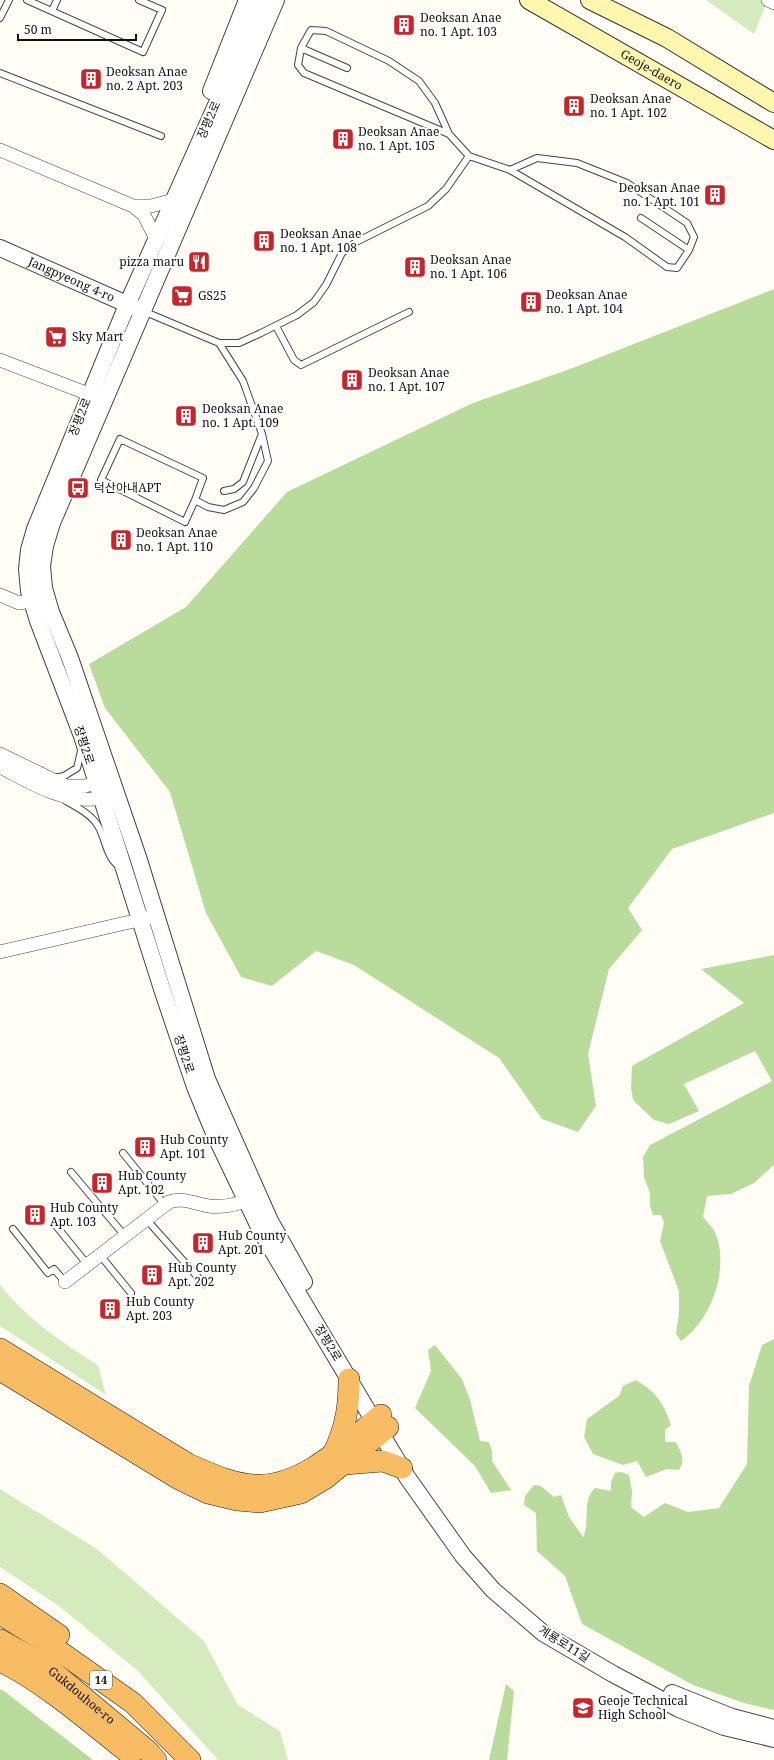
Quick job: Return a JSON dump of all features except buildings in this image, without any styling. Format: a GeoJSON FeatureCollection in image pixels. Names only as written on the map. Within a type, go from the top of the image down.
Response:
{"type":"FeatureCollection","features":[{"type":"Feature","properties":{"kind":"highway"},"geometry":{"type":"LineString","coordinates":[[0,1349],[188,1464],[234,1482],[255,1485],[273,1484],[294,1478],[318,1465],[339,1458],[383,1461],[408,1472]]}},
{"type":"Feature","properties":{"kind":"highway"},"geometry":{"type":"LineString","coordinates":[[0,1370],[179,1479],[208,1493],[237,1500],[260,1502],[301,1493],[326,1478],[339,1458],[381,1424]]}},
{"type":"Feature","properties":{"kind":"highway"},"geometry":{"type":"LineString","coordinates":[[339,1458],[342,1433],[348,1414],[349,1379]]}},
{"type":"Feature","properties":{"kind":"highway"},"geometry":{"type":"LineString","coordinates":[[0,1594],[80,1649],[133,1702]]}},
{"type":"Feature","properties":{"kind":"highway","name":"Gukdouhoe-ro"},"geometry":{"type":"LineString","coordinates":[[0,1614],[55,1648],[133,1702],[190,1760]]}},
{"type":"Feature","properties":{"kind":"highway","name":"Gukdouhoe-ro"},"geometry":{"type":"LineString","coordinates":[[0,1640],[45,1665],[148,1751],[156,1760]]}},
{"type":"Feature","properties":{"kind":"highway"},"geometry":{"type":"LineString","coordinates":[[0,1661],[16,1669],[73,1708],[137,1760]]}},
{"type":"Feature","properties":{"kind":"main road","name":"Geoje-daero"},"geometry":{"type":"LineString","coordinates":[[529,0],[774,140]]}},
{"type":"Feature","properties":{"kind":"main road"},"geometry":{"type":"LineString","coordinates":[[590,0],[667,38],[774,103]]}},
{"type":"Feature","properties":{"kind":"street"},"geometry":{"type":"LineString","coordinates":[[247,0],[201,116],[212,132],[229,132],[285,0]]}},
{"type":"Feature","properties":{"kind":"street","name":"장평2로"},"geometry":{"type":"LineString","coordinates":[[263,0],[143,311],[52,523],[45,546],[42,566],[44,588],[40,599],[38,621],[82,736],[195,1087],[214,1133],[253,1198],[270,1221],[408,1472]]}},
{"type":"Feature","properties":{"kind":"street","name":"장평2로"},"geometry":{"type":"LineString","coordinates":[[276,0],[212,132],[174,200],[127,305],[34,529],[29,550],[27,569],[40,599],[51,612],[70,658],[115,786],[207,1079],[253,1198],[262,1233],[349,1379],[381,1424]]}},
{"type":"Feature","properties":{"kind":"street"},"geometry":{"type":"LineString","coordinates":[[768,0],[774,3]]}},
{"type":"Feature","properties":{"kind":"street"},"geometry":{"type":"LineString","coordinates":[[0,150],[134,206],[144,215],[156,240]]}},
{"type":"Feature","properties":{"kind":"street"},"geometry":{"type":"LineString","coordinates":[[134,206],[151,206],[174,200]]}},
{"type":"Feature","properties":{"kind":"street","name":"Jangpyeong 4-ro"},"geometry":{"type":"LineString","coordinates":[[0,248],[143,311]]}},
{"type":"Feature","properties":{"kind":"street"},"geometry":{"type":"LineString","coordinates":[[0,360],[104,400]]}},
{"type":"Feature","properties":{"kind":"street"},"geometry":{"type":"LineString","coordinates":[[0,595],[19,603],[40,599]]}},
{"type":"Feature","properties":{"kind":"street"},"geometry":{"type":"LineString","coordinates":[[0,754],[49,785]]}},
{"type":"Feature","properties":{"kind":"street"},"geometry":{"type":"LineString","coordinates":[[0,767],[49,785],[85,786],[99,790],[115,786]]}},
{"type":"Feature","properties":{"kind":"street"},"geometry":{"type":"LineString","coordinates":[[0,952],[156,916]]}},
{"type":"Feature","properties":{"kind":"street"},"geometry":{"type":"LineString","coordinates":[[65,1282],[146,1219],[165,1205],[177,1199],[208,1206],[220,1207],[253,1198]]}},
{"type":"Feature","properties":{"kind":"street","name":"계룡로11길"},"geometry":{"type":"LineString","coordinates":[[408,1472],[470,1550],[498,1582],[547,1623],[618,1666],[683,1698],[732,1717],[774,1728]]}},
{"type":"Feature","properties":{"kind":"street","name":"계룡로11길"},"geometry":{"type":"LineString","coordinates":[[408,1472],[463,1556],[493,1590],[543,1633],[613,1674],[679,1709],[724,1727],[774,1739]]}},
{"type":"Feature","properties":{"kind":"lane"},"geometry":{"type":"LineString","coordinates":[[0,18],[8,0]]}},
{"type":"Feature","properties":{"kind":"lane"},"geometry":{"type":"LineString","coordinates":[[27,0],[143,52],[162,10],[139,0]]}},
{"type":"Feature","properties":{"kind":"lane"},"geometry":{"type":"LineString","coordinates":[[52,11],[57,0]]}},
{"type":"Feature","properties":{"kind":"lane"},"geometry":{"type":"LineString","coordinates":[[449,134],[304,73],[298,65],[301,48],[311,30],[326,31],[389,61],[419,81],[435,103],[449,134],[469,156],[510,170],[625,237],[667,267],[677,268],[689,250],[694,237],[687,223],[628,183],[577,163],[537,158],[510,170]]}},
{"type":"Feature","properties":{"kind":"lane"},"geometry":{"type":"LineString","coordinates":[[301,48],[347,68]]}},
{"type":"Feature","properties":{"kind":"lane"},"geometry":{"type":"LineString","coordinates":[[0,73],[161,136]]}},
{"type":"Feature","properties":{"kind":"lane"},"geometry":{"type":"LineString","coordinates":[[143,311],[219,343],[239,343],[276,326],[297,315],[314,302],[326,285],[342,253],[356,242],[372,233],[403,220],[428,206],[446,188],[469,156]]}},
{"type":"Feature","properties":{"kind":"lane"},"geometry":{"type":"LineString","coordinates":[[641,218],[689,250]]}},
{"type":"Feature","properties":{"kind":"lane"},"geometry":{"type":"LineString","coordinates":[[276,326],[294,360],[301,365],[410,312]]}},
{"type":"Feature","properties":{"kind":"lane"},"geometry":{"type":"LineString","coordinates":[[195,500],[208,507],[224,510],[243,502],[254,488],[268,461],[262,434],[243,381],[219,343]]}},
{"type":"Feature","properties":{"kind":"lane"},"geometry":{"type":"LineString","coordinates":[[224,492],[234,489],[243,482],[262,434]]}},
{"type":"Feature","properties":{"kind":"lane"},"geometry":{"type":"LineString","coordinates":[[120,439],[203,478],[195,500],[185,522],[101,480],[120,439]]}},
{"type":"Feature","properties":{"kind":"lane"},"geometry":{"type":"LineString","coordinates":[[82,736],[81,758],[77,768],[49,785],[91,818],[98,826],[113,862],[125,870]]}},
{"type":"Feature","properties":{"kind":"lane"},"geometry":{"type":"LineString","coordinates":[[123,1153],[165,1205]]}},
{"type":"Feature","properties":{"kind":"lane"},"geometry":{"type":"LineString","coordinates":[[71,1172],[125,1236]]}},
{"type":"Feature","properties":{"kind":"lane"},"geometry":{"type":"LineString","coordinates":[[146,1219],[204,1284]]}},
{"type":"Feature","properties":{"kind":"lane"},"geometry":{"type":"LineString","coordinates":[[57,1227],[87,1264]]}},
{"type":"Feature","properties":{"kind":"lane"},"geometry":{"type":"LineString","coordinates":[[13,1229],[48,1273],[54,1268],[65,1282]]}},
{"type":"Feature","properties":{"kind":"lane"},"geometry":{"type":"LineString","coordinates":[[100,1255],[132,1293]]}},
{"type":"Feature","properties":{"kind":"green space"},"geometry":{"type":"Polygon","coordinates":[[[706,0],[768,0],[754,34],[706,0]]]}},
{"type":"Feature","properties":{"kind":"green space"},"geometry":{"type":"Polygon","coordinates":[[[774,289],[774,813],[672,849],[628,908],[642,930],[609,969],[588,1054],[596,1106],[578,1132],[542,1119],[499,1058],[354,965],[316,951],[272,986],[241,977],[206,913],[170,792],[105,708],[89,664],[186,607],[287,492],[473,403],[570,369],[774,289]]]}},
{"type":"Feature","properties":{"kind":"green space"},"geometry":{"type":"Polygon","coordinates":[[[774,955],[774,1165],[754,1183],[731,1194],[707,1196],[703,1217],[715,1232],[719,1246],[719,1276],[715,1292],[702,1320],[692,1332],[681,1341],[676,1334],[679,1313],[679,1291],[660,1241],[664,1223],[661,1215],[653,1215],[650,1206],[650,1193],[644,1177],[643,1157],[650,1145],[772,1081],[755,1051],[684,1084],[699,1111],[669,1124],[654,1120],[633,1100],[631,1088],[632,1066],[744,1003],[701,969],[774,955]]]}},
{"type":"Feature","properties":{"kind":"green space"},"geometry":{"type":"Polygon","coordinates":[[[0,1285],[21,1308],[45,1329],[98,1365],[106,1395],[0,1326],[0,1285]]]}},
{"type":"Feature","properties":{"kind":"green space"},"geometry":{"type":"Polygon","coordinates":[[[774,1339],[774,1710],[744,1703],[693,1685],[582,1624],[565,1576],[537,1551],[536,1513],[524,1505],[525,1496],[534,1485],[541,1486],[554,1497],[561,1495],[569,1517],[583,1537],[586,1525],[588,1499],[591,1493],[595,1488],[611,1491],[611,1482],[615,1473],[621,1472],[629,1475],[632,1491],[631,1507],[644,1517],[665,1503],[688,1512],[719,1508],[747,1464],[749,1386],[762,1345],[774,1339]]]}},
{"type":"Feature","properties":{"kind":"green space"},"geometry":{"type":"Polygon","coordinates":[[[435,1345],[462,1379],[470,1400],[480,1441],[489,1442],[492,1451],[492,1461],[511,1490],[491,1493],[475,1466],[415,1408],[431,1371],[428,1350],[435,1345]]]}},
{"type":"Feature","properties":{"kind":"green space"},"geometry":{"type":"Polygon","coordinates":[[[636,1380],[654,1394],[665,1410],[671,1425],[665,1430],[665,1442],[676,1442],[682,1459],[679,1470],[667,1469],[646,1477],[637,1461],[623,1465],[593,1454],[584,1437],[587,1419],[619,1396],[623,1386],[636,1380]]]}},
{"type":"Feature","properties":{"kind":"green space"},"geometry":{"type":"Polygon","coordinates":[[[0,1489],[97,1549],[204,1641],[238,1705],[280,1731],[288,1760],[218,1760],[138,1671],[59,1606],[0,1567],[0,1489]]]}},
{"type":"Feature","properties":{"kind":"green space"},"geometry":{"type":"Polygon","coordinates":[[[506,1684],[514,1691],[507,1760],[489,1760],[506,1684]]]}},
{"type":"Feature","properties":{"kind":"green space"},"geometry":{"type":"Polygon","coordinates":[[[0,1689],[4,1691],[93,1760],[0,1760],[0,1689]]]}},
{"type":"Feature","properties":{"kind":"place","name":"Deoksan Anae no. 1 Apt. 103"},"geometry":{"type":"Point","coordinates":[404,25]}},
{"type":"Feature","properties":{"kind":"place","name":"Deoksan Anae no. 2 Apt. 203"},"geometry":{"type":"Point","coordinates":[91,79]}},
{"type":"Feature","properties":{"kind":"place","name":"Deoksan Anae no. 1 Apt. 102"},"geometry":{"type":"Point","coordinates":[574,106]}},
{"type":"Feature","properties":{"kind":"place","name":"Deoksan Anae no. 1 Apt. 105"},"geometry":{"type":"Point","coordinates":[343,139]}},
{"type":"Feature","properties":{"kind":"place","name":"Deoksan Anae no. 1 Apt. 101"},"geometry":{"type":"Point","coordinates":[715,195]}},
{"type":"Feature","properties":{"kind":"place","name":"Deoksan Anae no. 1 Apt. 108"},"geometry":{"type":"Point","coordinates":[264,241]}},
{"type":"Feature","properties":{"kind":"place","name":"pizza maru"},"geometry":{"type":"Point","coordinates":[199,262]}},
{"type":"Feature","properties":{"kind":"place","name":"Deoksan Anae no. 1 Apt. 106"},"geometry":{"type":"Point","coordinates":[415,267]}},
{"type":"Feature","properties":{"kind":"place","name":"GS25"},"geometry":{"type":"Point","coordinates":[182,296]}},
{"type":"Feature","properties":{"kind":"place","name":"Deoksan Anae no. 1 Apt. 104"},"geometry":{"type":"Point","coordinates":[531,302]}},
{"type":"Feature","properties":{"kind":"place","name":"Sky Mart"},"geometry":{"type":"Point","coordinates":[56,337]}},
{"type":"Feature","properties":{"kind":"place","name":"Deoksan Anae no. 1 Apt. 107"},"geometry":{"type":"Point","coordinates":[352,380]}},
{"type":"Feature","properties":{"kind":"place","name":"Deoksan Anae no. 1 Apt. 109"},"geometry":{"type":"Point","coordinates":[186,416]}},
{"type":"Feature","properties":{"kind":"place","name":"덕산아내APT"},"geometry":{"type":"Point","coordinates":[78,488]}},
{"type":"Feature","properties":{"kind":"place","name":"Deoksan Anae no. 1 Apt. 110"},"geometry":{"type":"Point","coordinates":[121,540]}},
{"type":"Feature","properties":{"kind":"place","name":"Hub County Apt. 101"},"geometry":{"type":"Point","coordinates":[145,1147]}},
{"type":"Feature","properties":{"kind":"place","name":"Hub County Apt. 102"},"geometry":{"type":"Point","coordinates":[102,1183]}},
{"type":"Feature","properties":{"kind":"place","name":"Hub County Apt. 103"},"geometry":{"type":"Point","coordinates":[35,1215]}},
{"type":"Feature","properties":{"kind":"place","name":"Hub County Apt. 201"},"geometry":{"type":"Point","coordinates":[203,1243]}},
{"type":"Feature","properties":{"kind":"place","name":"Hub County Apt. 202"},"geometry":{"type":"Point","coordinates":[152,1275]}},
{"type":"Feature","properties":{"kind":"place","name":"Hub County Apt. 203"},"geometry":{"type":"Point","coordinates":[110,1309]}},
{"type":"Feature","properties":{"kind":"place","name":"Geoje Technical High School"},"geometry":{"type":"Point","coordinates":[583,1708]}}]}
